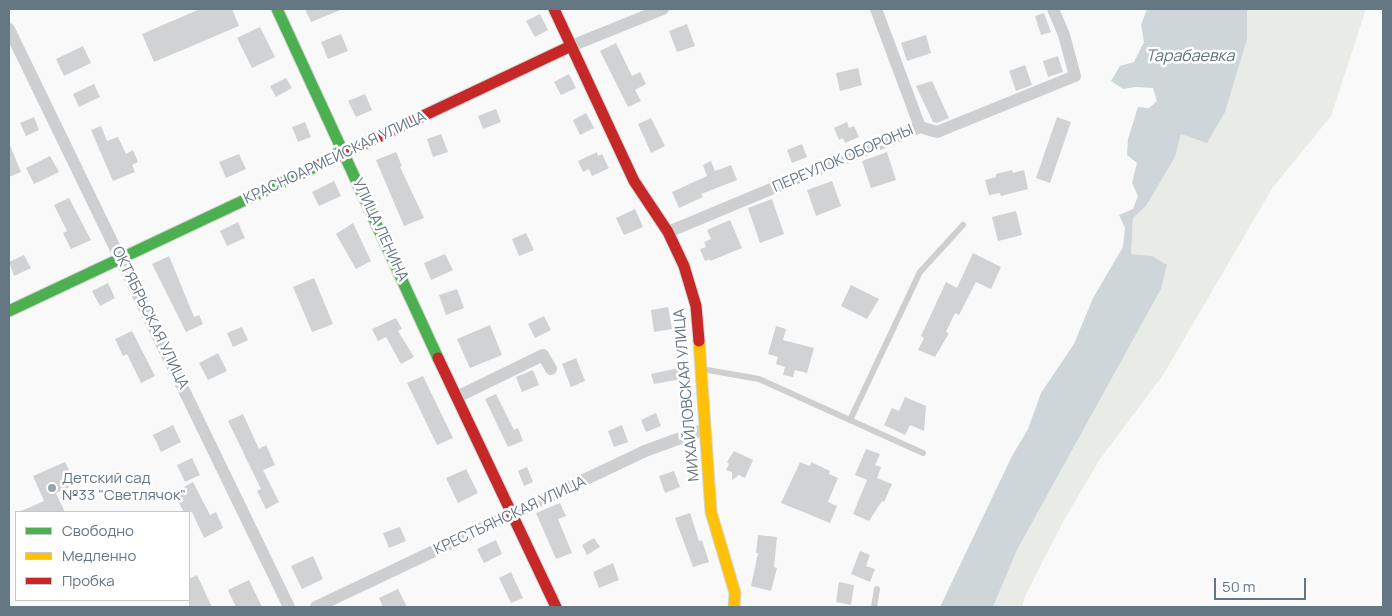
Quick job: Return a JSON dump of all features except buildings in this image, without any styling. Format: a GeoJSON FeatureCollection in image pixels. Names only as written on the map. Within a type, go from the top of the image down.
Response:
{"type":"FeatureCollection","features":[{"type":"Feature","properties":{"kind":"street","name":"УЛИЦА ЛЕНИНА"},"geometry":{"type":"LineString","coordinates":[[277,9],[556,607]]}},
{"type":"Feature","properties":{"kind":"street","name":"МИХАЙЛОВСКАЯ УЛИЦА"},"geometry":{"type":"LineString","coordinates":[[554,9],[634,181],[668,232],[684,266],[696,306],[711,512],[735,593],[734,607]]}},
{"type":"Feature","properties":{"kind":"street","name":"КРАСНОАРМЕЙСКАЯ УЛИЦА"},"geometry":{"type":"LineString","coordinates":[[9,311],[571,46],[663,9]]}},
{"type":"Feature","properties":{"kind":"street"},"geometry":{"type":"LineString","coordinates":[[876,9],[920,128]]}},
{"type":"Feature","properties":{"kind":"street","name":"ПЕРЕУЛОК ОБОРОНЫ"},"geometry":{"type":"LineString","coordinates":[[668,232],[920,128],[937,132],[1075,76],[1064,35],[1053,9]]}},
{"type":"Feature","properties":{"kind":"street","name":"ОКТЯБРЬСКАЯ УЛИЦА"},"geometry":{"type":"LineString","coordinates":[[9,29],[122,258],[289,607]]}},
{"type":"Feature","properties":{"kind":"street"},"geometry":{"type":"LineString","coordinates":[[457,397],[544,355],[551,369]]}},
{"type":"Feature","properties":{"kind":"street","name":"КРЕСТЬЯНСКАЯ УЛИЦА"},"geometry":{"type":"LineString","coordinates":[[316,607],[512,516],[645,451],[705,429]]}},
{"type":"Feature","properties":{"kind":"lane"},"geometry":{"type":"LineString","coordinates":[[850,420],[920,272],[963,225]]}},
{"type":"Feature","properties":{"kind":"lane"},"geometry":{"type":"LineString","coordinates":[[700,369],[759,379],[923,453]]}},
{"type":"Feature","properties":{"kind":"lane"},"geometry":{"type":"LineString","coordinates":[[874,607],[877,589]]}},
{"type":"Feature","properties":{"kind":"shaded area"},"geometry":{"type":"Polygon","coordinates":[[[1247,9],[1366,9],[1331,116],[1273,187],[1163,375],[1100,459],[1064,520],[1025,596],[1022,607],[993,607],[1017,550],[1161,289],[1152,256],[1131,254],[1133,218],[1146,206],[1175,157],[1181,134],[1247,39],[1247,9]]]}},
{"type":"Feature","properties":{"kind":"water","name":"Тарабаевка"},"geometry":{"type":"Polygon","coordinates":[[[1147,9],[1247,9],[1247,39],[1225,112],[1207,143],[1181,134],[1175,157],[1146,206],[1133,218],[1131,254],[1152,256],[1167,265],[1161,289],[1017,550],[993,607],[940,607],[1012,456],[1028,429],[1041,393],[1074,344],[1093,298],[1123,247],[1125,228],[1119,215],[1133,209],[1138,196],[1132,183],[1137,163],[1127,155],[1128,139],[1138,107],[1149,108],[1157,101],[1153,88],[1135,87],[1123,89],[1111,81],[1120,66],[1134,62],[1144,42],[1141,25],[1147,9]]]}},
{"type":"Feature","properties":{"kind":"traffic: fast"},"geometry":{"type":"LineString","coordinates":[[277,9],[438,358]]}},
{"type":"Feature","properties":{"kind":"traffic: fast"},"geometry":{"type":"LineString","coordinates":[[9,311],[317,166]]}},
{"type":"Feature","properties":{"kind":"traffic: slow"},"geometry":{"type":"LineString","coordinates":[[699,341],[711,512],[735,593],[734,607]]}},
{"type":"Feature","properties":{"kind":"traffic: jam"},"geometry":{"type":"LineString","coordinates":[[554,9],[634,181],[668,232],[684,266],[696,306],[699,341]]}},
{"type":"Feature","properties":{"kind":"traffic: jam"},"geometry":{"type":"LineString","coordinates":[[317,166],[571,46]]}},
{"type":"Feature","properties":{"kind":"traffic: jam"},"geometry":{"type":"LineString","coordinates":[[438,358],[556,607]]}},
{"type":"Feature","properties":{"kind":"place","name":"Детский сад №33 \"Светлячок\""},"geometry":{"type":"Point","coordinates":[52,488]}}]}
